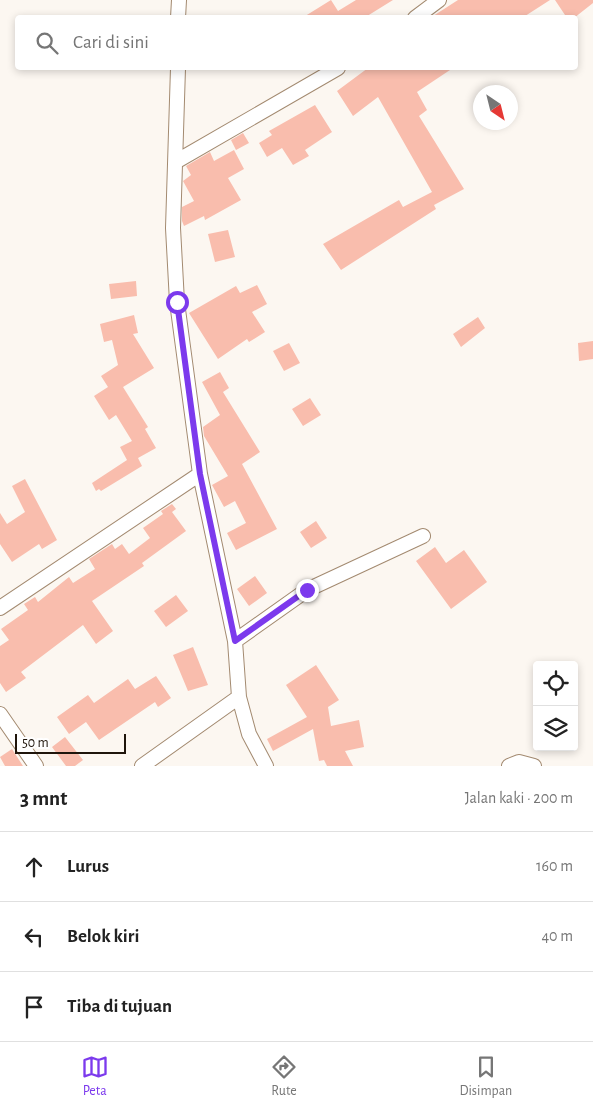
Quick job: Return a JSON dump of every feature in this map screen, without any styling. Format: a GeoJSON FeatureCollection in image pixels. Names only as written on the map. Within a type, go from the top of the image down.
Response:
{"type":"FeatureCollection","features":[{"type":"Feature","properties":{"kind":"street"},"geometry":{"type":"LineString","coordinates":[[178,15],[179,0]]}},
{"type":"Feature","properties":{"kind":"street"},"geometry":{"type":"LineString","coordinates":[[419,15],[439,0]]}},
{"type":"Feature","properties":{"kind":"street"},"geometry":{"type":"LineString","coordinates":[[178,70],[177,161],[173,228],[177,302],[200,474],[235,641],[239,697],[249,734],[266,766]]}},
{"type":"Feature","properties":{"kind":"street"},"geometry":{"type":"LineString","coordinates":[[177,161],[335,70]]}},
{"type":"Feature","properties":{"kind":"street"},"geometry":{"type":"LineString","coordinates":[[0,608],[200,474]]}},
{"type":"Feature","properties":{"kind":"street"},"geometry":{"type":"LineString","coordinates":[[235,641],[307,590],[423,536]]}},
{"type":"Feature","properties":{"kind":"street"},"geometry":{"type":"LineString","coordinates":[[142,766],[239,697]]}},
{"type":"Feature","properties":{"kind":"street"},"geometry":{"type":"LineString","coordinates":[[0,714],[36,766]]}},
{"type":"Feature","properties":{"kind":"street"},"geometry":{"type":"LineString","coordinates":[[509,766],[519,762],[534,766]]}},
{"type":"Feature","properties":{"kind":"building"},"geometry":{"type":"Polygon","coordinates":[[[331,0],[338,11],[356,0],[393,0],[369,15],[307,15],[331,0]]]}},
{"type":"Feature","properties":{"kind":"building"},"geometry":{"type":"Polygon","coordinates":[[[458,0],[550,0],[527,15],[435,15],[458,0]]]}},
{"type":"Feature","properties":{"kind":"building"},"geometry":{"type":"Polygon","coordinates":[[[555,0],[593,0],[593,3],[578,15],[565,15],[555,0]]]}},
{"type":"Feature","properties":{"kind":"building"},"geometry":{"type":"Polygon","coordinates":[[[365,70],[450,70],[417,92],[427,110],[419,116],[464,189],[434,205],[436,209],[341,270],[323,244],[399,200],[403,207],[432,192],[378,97],[353,116],[337,91],[365,70]]]}},
{"type":"Feature","properties":{"kind":"building"},"geometry":{"type":"Polygon","coordinates":[[[315,105],[332,132],[305,150],[309,156],[293,165],[282,148],[267,157],[259,143],[272,135],[269,131],[315,105]]]}},
{"type":"Feature","properties":{"kind":"building"},"geometry":{"type":"Polygon","coordinates":[[[243,133],[249,143],[236,150],[231,140],[243,133]]]}},
{"type":"Feature","properties":{"kind":"building"},"geometry":{"type":"Polygon","coordinates":[[[234,150],[244,169],[228,178],[241,200],[205,220],[204,216],[184,226],[182,207],[194,201],[183,181],[191,175],[186,166],[210,152],[214,161],[234,150]]]}},
{"type":"Feature","properties":{"kind":"building"},"geometry":{"type":"Polygon","coordinates":[[[228,230],[235,257],[215,262],[208,234],[228,230]]]}},
{"type":"Feature","properties":{"kind":"building"},"geometry":{"type":"Polygon","coordinates":[[[136,281],[137,296],[111,299],[109,284],[136,281]]]}},
{"type":"Feature","properties":{"kind":"building"},"geometry":{"type":"Polygon","coordinates":[[[257,285],[267,304],[252,312],[265,332],[249,342],[247,339],[218,359],[189,313],[236,286],[240,293],[257,285]]]}},
{"type":"Feature","properties":{"kind":"building"},"geometry":{"type":"Polygon","coordinates":[[[134,315],[138,333],[133,334],[154,368],[123,387],[148,427],[145,429],[156,448],[138,458],[142,466],[101,491],[99,489],[96,491],[92,483],[127,460],[120,447],[132,441],[116,415],[109,420],[94,396],[108,387],[101,376],[118,365],[112,340],[104,342],[100,324],[134,315]]]}},
{"type":"Feature","properties":{"kind":"building"},"geometry":{"type":"Polygon","coordinates":[[[478,317],[485,328],[461,347],[453,334],[478,317]]]}},
{"type":"Feature","properties":{"kind":"building"},"geometry":{"type":"Polygon","coordinates":[[[593,341],[593,359],[579,361],[578,343],[593,341]]]}},
{"type":"Feature","properties":{"kind":"building"},"geometry":{"type":"Polygon","coordinates":[[[289,343],[300,363],[284,371],[273,351],[289,343]]]}},
{"type":"Feature","properties":{"kind":"building"},"geometry":{"type":"Polygon","coordinates":[[[220,372],[229,388],[223,392],[260,452],[242,464],[277,529],[236,550],[227,533],[246,523],[235,501],[224,507],[212,485],[228,476],[204,436],[203,427],[220,415],[202,382],[220,372]]]}},
{"type":"Feature","properties":{"kind":"building"},"geometry":{"type":"Polygon","coordinates":[[[310,398],[321,415],[303,426],[292,409],[310,398]]]}},
{"type":"Feature","properties":{"kind":"building"},"geometry":{"type":"Polygon","coordinates":[[[25,479],[57,540],[42,549],[39,544],[12,562],[0,544],[0,513],[7,524],[25,512],[12,486],[25,479]]]}},
{"type":"Feature","properties":{"kind":"building"},"geometry":{"type":"Polygon","coordinates":[[[172,504],[176,509],[172,512],[186,531],[142,563],[144,566],[92,601],[113,631],[96,644],[83,625],[21,672],[26,678],[6,692],[0,683],[0,646],[9,640],[1,629],[28,610],[24,604],[35,597],[38,602],[69,577],[73,583],[95,569],[89,559],[112,544],[115,549],[122,544],[129,554],[150,538],[143,528],[163,514],[161,511],[172,504]]]}},
{"type":"Feature","properties":{"kind":"building"},"geometry":{"type":"Polygon","coordinates":[[[316,521],[327,538],[311,548],[300,532],[316,521]]]}},
{"type":"Feature","properties":{"kind":"building"},"geometry":{"type":"Polygon","coordinates":[[[435,547],[446,563],[464,550],[487,582],[451,609],[416,561],[435,547]]]}},
{"type":"Feature","properties":{"kind":"building"},"geometry":{"type":"Polygon","coordinates":[[[255,576],[267,593],[249,606],[237,589],[255,576]]]}},
{"type":"Feature","properties":{"kind":"building"},"geometry":{"type":"Polygon","coordinates":[[[176,595],[188,611],[166,627],[154,611],[176,595]]]}},
{"type":"Feature","properties":{"kind":"building"},"geometry":{"type":"Polygon","coordinates":[[[193,647],[208,685],[188,691],[173,655],[193,647]]]}},
{"type":"Feature","properties":{"kind":"building"},"geometry":{"type":"Polygon","coordinates":[[[316,665],[339,700],[328,707],[331,726],[359,720],[364,747],[345,751],[353,766],[327,766],[324,760],[319,761],[313,729],[273,751],[267,739],[307,717],[286,685],[316,665]]]}},
{"type":"Feature","properties":{"kind":"building"},"geometry":{"type":"Polygon","coordinates":[[[156,676],[171,698],[158,707],[155,702],[99,740],[86,722],[69,734],[57,717],[88,695],[94,703],[128,679],[135,689],[156,676]]]}},
{"type":"Feature","properties":{"kind":"building"},"geometry":{"type":"Polygon","coordinates":[[[65,737],[83,760],[75,766],[66,766],[52,747],[65,737]]]}},
{"type":"Feature","properties":{"kind":"building"},"geometry":{"type":"Polygon","coordinates":[[[12,749],[23,766],[5,766],[0,757],[12,749]]]}},
{"type":"Feature","properties":{"kind":"route"},"geometry":{"type":"LineString","coordinates":[[177,302],[200,474],[235,641],[307,590]]}}]}
